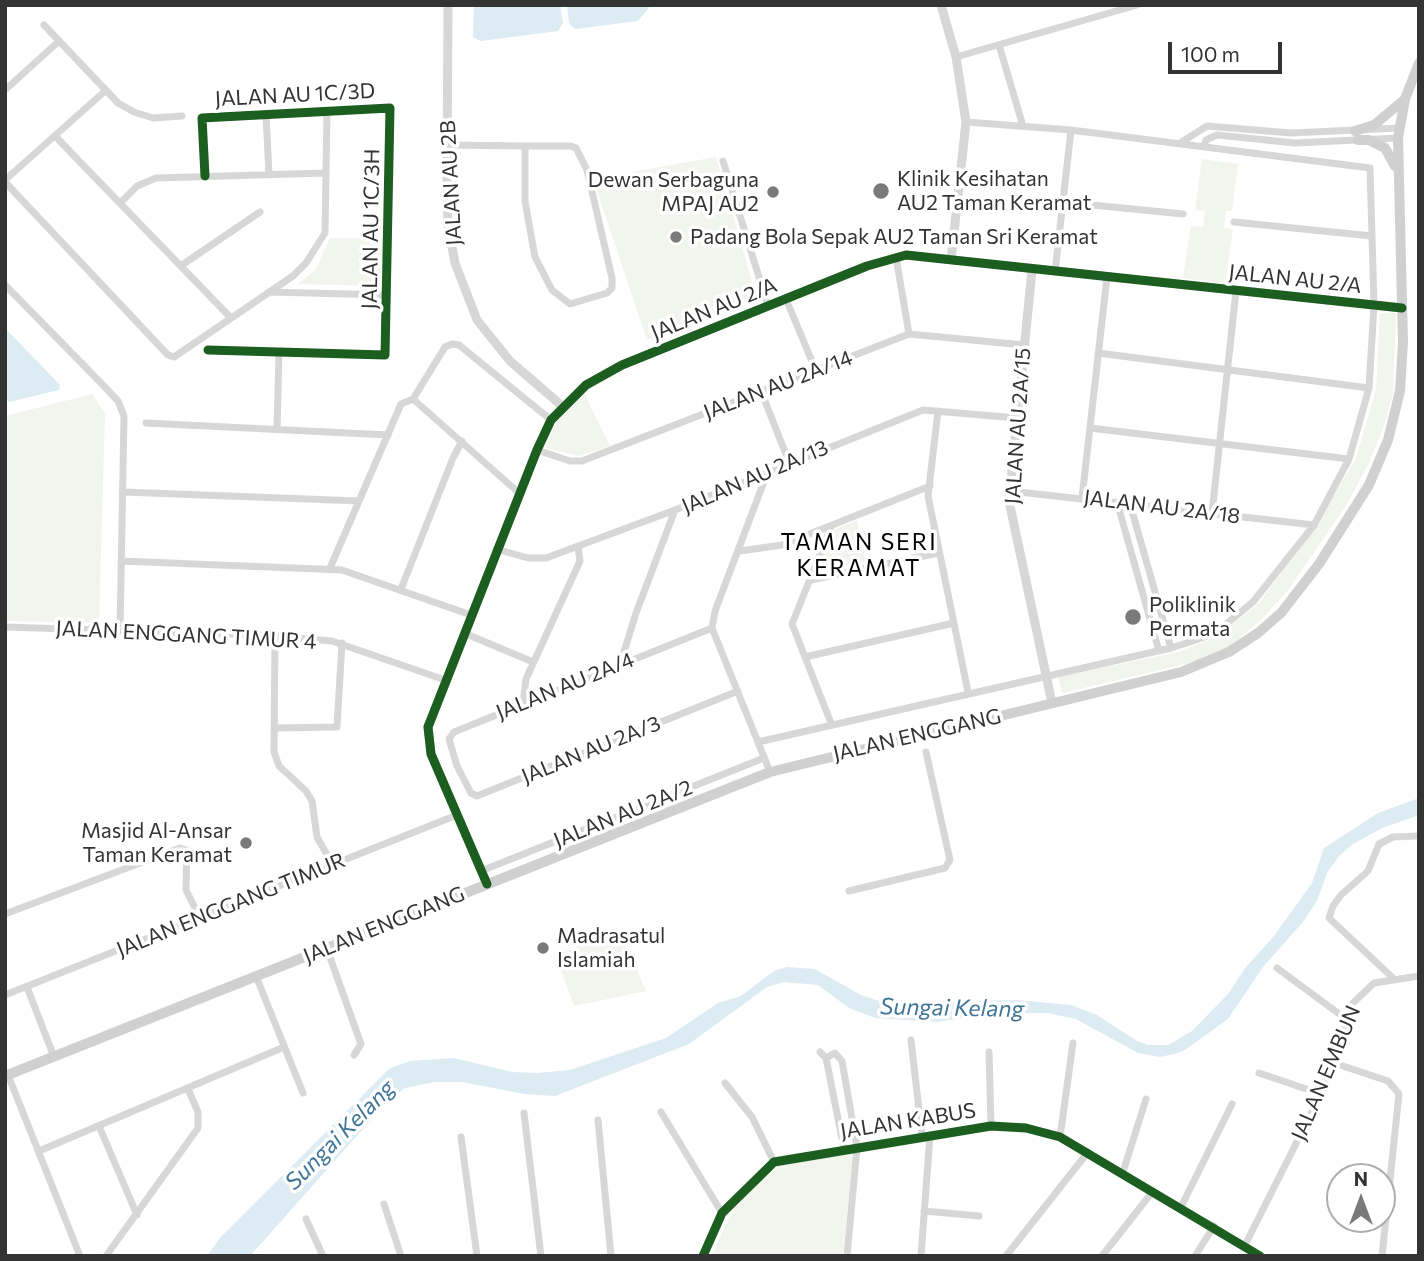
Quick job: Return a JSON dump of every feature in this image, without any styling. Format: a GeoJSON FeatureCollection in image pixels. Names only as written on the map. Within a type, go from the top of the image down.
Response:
{"type":"FeatureCollection","features":[{"type":"Feature","properties":{"kind":"main road","name":"JALAN ENGGANG"},"geometry":{"type":"LineString","coordinates":[[7,1075],[770,772],[1052,704],[1206,663],[1258,633],[1287,606],[1319,564],[1381,462],[1400,391],[1402,308],[1399,133],[1405,99],[1418,65]]}},
{"type":"Feature","properties":{"kind":"main road"},"geometry":{"type":"LineString","coordinates":[[1356,135],[1381,121],[1405,99]]}},
{"type":"Feature","properties":{"kind":"main road"},"geometry":{"type":"LineString","coordinates":[[1356,135],[1385,148],[1391,155],[1399,180]]}},
{"type":"Feature","properties":{"kind":"street","name":"JALAN AU 2B"},"geometry":{"type":"LineString","coordinates":[[448,5],[449,226],[464,293],[477,320],[510,361],[562,407]]}},
{"type":"Feature","properties":{"kind":"street"},"geometry":{"type":"LineString","coordinates":[[941,5],[956,57],[966,122],[951,260]]}},
{"type":"Feature","properties":{"kind":"street"},"geometry":{"type":"LineString","coordinates":[[956,57],[1138,5]]}},
{"type":"Feature","properties":{"kind":"street"},"geometry":{"type":"LineString","coordinates":[[44,25],[105,91],[134,112],[153,118],[182,116]]}},
{"type":"Feature","properties":{"kind":"street"},"geometry":{"type":"LineString","coordinates":[[7,85],[59,41]]}},
{"type":"Feature","properties":{"kind":"street"},"geometry":{"type":"LineString","coordinates":[[999,45],[1023,126]]}},
{"type":"Feature","properties":{"kind":"street"},"geometry":{"type":"LineString","coordinates":[[105,91],[5,181],[168,355],[174,357],[229,316],[268,292],[306,262],[325,233],[327,112]]}},
{"type":"Feature","properties":{"kind":"street","name":"JALAN AU 1C/3D"},"geometry":{"type":"LineString","coordinates":[[205,176],[202,118],[390,108]]}},
{"type":"Feature","properties":{"kind":"street","name":"JALAN AU 1C/3H"},"geometry":{"type":"LineString","coordinates":[[279,352],[381,356],[386,352],[390,108]]}},
{"type":"Feature","properties":{"kind":"street"},"geometry":{"type":"LineString","coordinates":[[266,115],[269,174]]}},
{"type":"Feature","properties":{"kind":"street"},"geometry":{"type":"LineString","coordinates":[[758,742],[1046,674],[1160,651],[1214,635],[1253,602],[1314,525],[1349,459],[1369,388],[1374,305],[1370,168],[1070,130],[966,122]]}},
{"type":"Feature","properties":{"kind":"street"},"geometry":{"type":"LineString","coordinates":[[1180,143],[1207,126],[1291,133],[1399,133]]}},
{"type":"Feature","properties":{"kind":"street"},"geometry":{"type":"LineString","coordinates":[[1055,272],[1070,130]]}},
{"type":"Feature","properties":{"kind":"street"},"geometry":{"type":"LineString","coordinates":[[1204,146],[1206,140],[1217,135],[1295,143],[1356,135]]}},
{"type":"Feature","properties":{"kind":"street"},"geometry":{"type":"LineString","coordinates":[[55,136],[229,316]]}},
{"type":"Feature","properties":{"kind":"street"},"geometry":{"type":"LineString","coordinates":[[447,145],[571,146],[582,156],[612,278],[612,288],[607,293],[570,304],[552,290],[535,257],[526,201],[525,146]]}},
{"type":"Feature","properties":{"kind":"street"},"geometry":{"type":"LineString","coordinates":[[723,161],[768,306]]}},
{"type":"Feature","properties":{"kind":"street"},"geometry":{"type":"LineString","coordinates":[[121,202],[146,180],[326,173]]}},
{"type":"Feature","properties":{"kind":"street"},"geometry":{"type":"LineString","coordinates":[[1062,202],[1182,214]]}},
{"type":"Feature","properties":{"kind":"street"},"geometry":{"type":"LineString","coordinates":[[182,265],[260,212]]}},
{"type":"Feature","properties":{"kind":"street"},"geometry":{"type":"LineString","coordinates":[[1234,222],[1372,236]]}},
{"type":"Feature","properties":{"kind":"street"},"geometry":{"type":"LineString","coordinates":[[896,257],[909,334]]}},
{"type":"Feature","properties":{"kind":"street","name":"JALAN AU 2/A"},"geometry":{"type":"LineString","coordinates":[[487,884],[431,754],[428,738],[430,715],[551,420],[586,385],[622,365],[896,257],[951,260],[1402,308]]}},
{"type":"Feature","properties":{"kind":"street","name":"JALAN AU 2A/15"},"geometry":{"type":"LineString","coordinates":[[1032,270],[1010,491],[1012,519],[1052,704]]}},
{"type":"Feature","properties":{"kind":"street"},"geometry":{"type":"LineString","coordinates":[[1082,498],[1107,277]]}},
{"type":"Feature","properties":{"kind":"street"},"geometry":{"type":"LineString","coordinates":[[6,289],[118,401],[126,425],[120,631]]}},
{"type":"Feature","properties":{"kind":"street"},"geometry":{"type":"LineString","coordinates":[[1212,513],[1236,291]]}},
{"type":"Feature","properties":{"kind":"street"},"geometry":{"type":"LineString","coordinates":[[268,292],[387,296]]}},
{"type":"Feature","properties":{"kind":"street"},"geometry":{"type":"LineString","coordinates":[[786,299],[816,371]]}},
{"type":"Feature","properties":{"kind":"street","name":"JALAN AU 2A/14"},"geometry":{"type":"LineString","coordinates":[[537,450],[570,461],[582,461],[909,334],[1024,345]]}},
{"type":"Feature","properties":{"kind":"street"},"geometry":{"type":"LineString","coordinates":[[330,568],[401,404],[413,399],[446,347],[459,345],[551,420]]}},
{"type":"Feature","properties":{"kind":"street"},"geometry":{"type":"LineString","coordinates":[[208,350],[279,352],[277,429]]}},
{"type":"Feature","properties":{"kind":"street"},"geometry":{"type":"LineString","coordinates":[[1098,353],[1369,388]]}},
{"type":"Feature","properties":{"kind":"street"},"geometry":{"type":"LineString","coordinates":[[761,391],[789,462]]}},
{"type":"Feature","properties":{"kind":"street"},"geometry":{"type":"LineString","coordinates":[[413,399],[519,493]]}},
{"type":"Feature","properties":{"kind":"street","name":"JALAN AU 2A/13"},"geometry":{"type":"LineString","coordinates":[[496,549],[537,559],[578,547],[923,410],[1017,418]]}},
{"type":"Feature","properties":{"kind":"street"},"geometry":{"type":"LineString","coordinates":[[938,411],[930,508],[968,692]]}},
{"type":"Feature","properties":{"kind":"street"},"geometry":{"type":"LineString","coordinates":[[146,424],[387,435]]}},
{"type":"Feature","properties":{"kind":"street"},"geometry":{"type":"LineString","coordinates":[[1090,428],[1349,459]]}},
{"type":"Feature","properties":{"kind":"street"},"geometry":{"type":"LineString","coordinates":[[401,589],[444,479],[462,441]]}},
{"type":"Feature","properties":{"kind":"street"},"geometry":{"type":"LineString","coordinates":[[768,471],[740,551],[715,611],[712,628],[770,772]]}},
{"type":"Feature","properties":{"kind":"street"},"geometry":{"type":"LineString","coordinates":[[740,551],[782,545],[930,486]]}},
{"type":"Feature","properties":{"kind":"street","name":"JALAN AU 2A/18"},"geometry":{"type":"LineString","coordinates":[[1010,491],[1314,525]]}},
{"type":"Feature","properties":{"kind":"street"},"geometry":{"type":"LineString","coordinates":[[124,492],[359,501]]}},
{"type":"Feature","properties":{"kind":"street"},"geometry":{"type":"LineString","coordinates":[[1117,502],[1160,651]]}},
{"type":"Feature","properties":{"kind":"street"},"geometry":{"type":"LineString","coordinates":[[1130,504],[1171,648]]}},
{"type":"Feature","properties":{"kind":"street"},"geometry":{"type":"LineString","coordinates":[[620,665],[636,613],[675,510]]}},
{"type":"Feature","properties":{"kind":"street"},"geometry":{"type":"LineString","coordinates":[[831,527],[792,624],[831,723]]}},
{"type":"Feature","properties":{"kind":"street"},"geometry":{"type":"LineString","coordinates":[[523,703],[526,680],[533,662],[580,561],[578,547]]}},
{"type":"Feature","properties":{"kind":"street"},"geometry":{"type":"LineString","coordinates":[[811,580],[938,553]]}},
{"type":"Feature","properties":{"kind":"street"},"geometry":{"type":"LineString","coordinates":[[121,561],[330,568],[352,572],[471,615]]}},
{"type":"Feature","properties":{"kind":"street"},"geometry":{"type":"LineString","coordinates":[[806,657],[954,624]]}},
{"type":"Feature","properties":{"kind":"street","name":"JALAN ENGGANG TIMUR 4"},"geometry":{"type":"LineString","coordinates":[[5,627],[275,636],[342,643],[445,680]]}},
{"type":"Feature","properties":{"kind":"street","name":"JALAN AU 2A/4"},"geometry":{"type":"LineString","coordinates":[[457,766],[449,739],[454,732],[712,628]]}},
{"type":"Feature","properties":{"kind":"street"},"geometry":{"type":"LineString","coordinates":[[464,633],[533,662]]}},
{"type":"Feature","properties":{"kind":"street"},"geometry":{"type":"LineString","coordinates":[[275,636],[274,752],[279,766],[306,791],[312,802],[317,837],[333,865]]}},
{"type":"Feature","properties":{"kind":"street"},"geometry":{"type":"LineString","coordinates":[[274,728],[337,727],[342,643]]}},
{"type":"Feature","properties":{"kind":"street","name":"JALAN AU 2A/3"},"geometry":{"type":"LineString","coordinates":[[457,766],[471,793],[477,796],[738,691]]}},
{"type":"Feature","properties":{"kind":"street"},"geometry":{"type":"LineString","coordinates":[[849,891],[945,868],[950,860],[926,752]]}},
{"type":"Feature","properties":{"kind":"street","name":"JALAN AU 2A/2"},"geometry":{"type":"LineString","coordinates":[[481,871],[764,758]]}},
{"type":"Feature","properties":{"kind":"street","name":"JALAN ENGGANG TIMUR"},"geometry":{"type":"LineString","coordinates":[[5,995],[457,815]]}},
{"type":"Feature","properties":{"kind":"street"},"geometry":{"type":"LineString","coordinates":[[1393,978],[1329,918],[1341,895],[1368,871],[1380,844],[1394,837],[1419,836]]}},
{"type":"Feature","properties":{"kind":"street"},"geometry":{"type":"LineString","coordinates":[[5,914],[180,848],[187,850],[186,890],[200,918]]}},
{"type":"Feature","properties":{"kind":"street"},"geometry":{"type":"LineString","coordinates":[[327,949],[361,1044],[354,1055]]}},
{"type":"Feature","properties":{"kind":"street"},"geometry":{"type":"LineString","coordinates":[[1277,968],[1346,1019]]}},
{"type":"Feature","properties":{"kind":"street"},"geometry":{"type":"LineString","coordinates":[[256,976],[303,1093]]}},
{"type":"Feature","properties":{"kind":"street","name":"JALAN EMBUN"},"geometry":{"type":"LineString","coordinates":[[1245,1245],[1321,1094],[1346,1019],[1362,992],[1374,983],[1419,976]]}},
{"type":"Feature","properties":{"kind":"street"},"geometry":{"type":"LineString","coordinates":[[27,987],[54,1057]]}},
{"type":"Feature","properties":{"kind":"street"},"geometry":{"type":"LineString","coordinates":[[911,1040],[926,1136],[920,1256]]}},
{"type":"Feature","properties":{"kind":"street"},"geometry":{"type":"LineString","coordinates":[[1060,1137],[1073,1043]]}},
{"type":"Feature","properties":{"kind":"street"},"geometry":{"type":"LineString","coordinates":[[38,1151],[284,1047]]}},
{"type":"Feature","properties":{"kind":"street"},"geometry":{"type":"LineString","coordinates":[[989,1052],[991,1126]]}},
{"type":"Feature","properties":{"kind":"street"},"geometry":{"type":"LineString","coordinates":[[844,1149],[823,1055],[835,1053],[842,1061],[856,1147],[847,1256]]}},
{"type":"Feature","properties":{"kind":"street"},"geometry":{"type":"LineString","coordinates":[[1331,1062],[1388,1081],[1399,1094],[1382,1256]]}},
{"type":"Feature","properties":{"kind":"street"},"geometry":{"type":"LineString","coordinates":[[1259,1073],[1321,1094]]}},
{"type":"Feature","properties":{"kind":"street"},"geometry":{"type":"LineString","coordinates":[[7,1075],[80,1256]]}},
{"type":"Feature","properties":{"kind":"street"},"geometry":{"type":"LineString","coordinates":[[703,1256],[722,1213],[774,1162],[752,1116],[725,1083]]}},
{"type":"Feature","properties":{"kind":"street"},"geometry":{"type":"LineString","coordinates":[[106,1256],[198,1128],[198,1112],[188,1089]]}},
{"type":"Feature","properties":{"kind":"street"},"geometry":{"type":"LineString","coordinates":[[1123,1172],[1146,1099]]}},
{"type":"Feature","properties":{"kind":"street"},"geometry":{"type":"LineString","coordinates":[[1181,1207],[1232,1104]]}},
{"type":"Feature","properties":{"kind":"street"},"geometry":{"type":"LineString","coordinates":[[661,1112],[722,1213]]}},
{"type":"Feature","properties":{"kind":"street"},"geometry":{"type":"LineString","coordinates":[[524,1113],[541,1256]]}},
{"type":"Feature","properties":{"kind":"street"},"geometry":{"type":"LineString","coordinates":[[598,1120],[611,1256]]}},
{"type":"Feature","properties":{"kind":"street"},"geometry":{"type":"LineString","coordinates":[[99,1126],[137,1214]]}},
{"type":"Feature","properties":{"kind":"street","name":"JALAN KABUS"},"geometry":{"type":"LineString","coordinates":[[774,1162],[991,1126],[1026,1128],[1060,1137],[1088,1152],[1260,1256]]}},
{"type":"Feature","properties":{"kind":"street"},"geometry":{"type":"LineString","coordinates":[[461,1138],[477,1256]]}},
{"type":"Feature","properties":{"kind":"street"},"geometry":{"type":"LineString","coordinates":[[1006,1256],[1088,1152]]}},
{"type":"Feature","properties":{"kind":"street"},"geometry":{"type":"LineString","coordinates":[[1102,1256],[1153,1191]]}},
{"type":"Feature","properties":{"kind":"street"},"geometry":{"type":"LineString","coordinates":[[384,1204],[401,1256]]}},
{"type":"Feature","properties":{"kind":"street"},"geometry":{"type":"LineString","coordinates":[[924,1211],[979,1216]]}},
{"type":"Feature","properties":{"kind":"street"},"geometry":{"type":"LineString","coordinates":[[306,1219],[323,1256]]}},
{"type":"Feature","properties":{"kind":"street"},"geometry":{"type":"LineString","coordinates":[[1195,1256],[1213,1226]]}},
{"type":"Feature","properties":{"kind":"shaded area","name":"Padang Bola Sepak AU2 Taman Sri Keramat"},"geometry":{"type":"Polygon","coordinates":[[[716,157],[756,296],[647,340],[593,179],[716,157]]]}},
{"type":"Feature","properties":{"kind":"shaded area"},"geometry":{"type":"Polygon","coordinates":[[[1202,159],[1238,164],[1232,211],[1226,211],[1224,228],[1233,229],[1225,284],[1183,278],[1191,226],[1203,227],[1205,211],[1195,210],[1202,159]]]}},
{"type":"Feature","properties":{"kind":"shaded area"},"geometry":{"type":"Polygon","coordinates":[[[330,238],[383,239],[380,286],[298,284],[316,269],[330,238]]]}},
{"type":"Feature","properties":{"kind":"shaded area"},"geometry":{"type":"Polygon","coordinates":[[[1380,313],[1396,313],[1393,393],[1384,426],[1368,465],[1347,504],[1289,589],[1262,619],[1228,648],[1202,660],[1062,693],[1058,677],[1178,652],[1217,637],[1259,603],[1315,527],[1356,458],[1376,390],[1380,313]]]}},
{"type":"Feature","properties":{"kind":"shaded area"},"geometry":{"type":"Polygon","coordinates":[[[584,393],[610,446],[579,456],[546,448],[558,416],[584,393]]]}},
{"type":"Feature","properties":{"kind":"shaded area"},"geometry":{"type":"Polygon","coordinates":[[[92,394],[105,414],[99,623],[5,621],[5,416],[92,394]]]}},
{"type":"Feature","properties":{"kind":"shaded area"},"geometry":{"type":"Polygon","coordinates":[[[857,520],[866,561],[820,571],[834,530],[857,520]]]}},
{"type":"Feature","properties":{"kind":"shaded area"},"geometry":{"type":"Polygon","coordinates":[[[608,932],[621,934],[646,991],[574,1006],[556,956],[608,932]]]}},
{"type":"Feature","properties":{"kind":"shaded area"},"geometry":{"type":"Polygon","coordinates":[[[853,1149],[843,1256],[711,1256],[730,1216],[749,1191],[778,1166],[853,1149]]]}},
{"type":"Feature","properties":{"kind":"water"},"geometry":{"type":"Polygon","coordinates":[[[474,5],[560,5],[563,23],[558,31],[481,41],[473,37],[474,5]]]}},
{"type":"Feature","properties":{"kind":"water"},"geometry":{"type":"Polygon","coordinates":[[[567,5],[651,5],[638,21],[575,29],[569,23],[567,5]]]}},
{"type":"Feature","properties":{"kind":"water"},"geometry":{"type":"Polygon","coordinates":[[[7,330],[60,385],[59,390],[9,402],[5,398],[7,330]]]}},
{"type":"Feature","properties":{"kind":"water","name":"Sungai Kelang"},"geometry":{"type":"Polygon","coordinates":[[[1419,798],[1419,815],[1382,828],[1353,844],[1339,856],[1327,873],[1317,901],[1302,923],[1263,967],[1228,1019],[1185,1050],[1160,1057],[1138,1053],[1076,1019],[1047,1013],[998,1013],[937,1022],[875,1018],[849,1008],[818,985],[784,982],[767,987],[689,1044],[555,1096],[524,1094],[462,1082],[435,1082],[405,1088],[387,1102],[250,1256],[207,1256],[220,1238],[390,1068],[410,1061],[454,1058],[512,1072],[570,1070],[666,1038],[718,1003],[741,996],[774,971],[787,967],[815,969],[861,995],[882,1002],[1017,1000],[1071,1005],[1097,1015],[1137,1041],[1148,1045],[1168,1045],[1192,1031],[1228,994],[1246,967],[1274,936],[1312,883],[1324,848],[1378,813],[1419,798]]]}},
{"type":"Feature","properties":{"kind":"cycle path"},"geometry":{"type":"LineString","coordinates":[[205,176],[202,118],[390,108],[385,355],[208,350]]}},
{"type":"Feature","properties":{"kind":"cycle path"},"geometry":{"type":"LineString","coordinates":[[487,884],[431,754],[428,727],[537,450],[551,420],[586,385],[622,365],[867,266],[906,255],[1402,308]]}},
{"type":"Feature","properties":{"kind":"cycle path"},"geometry":{"type":"LineString","coordinates":[[703,1256],[722,1213],[774,1162],[991,1126],[1026,1128],[1060,1137],[1260,1256]]}},
{"type":"Feature","properties":{"kind":"place","name":"Klinik Kesihatan AU2 Taman Keramat"},"geometry":{"type":"Point","coordinates":[881,191]}},
{"type":"Feature","properties":{"kind":"place","name":"Dewan Serbaguna MPAJ AU2"},"geometry":{"type":"Point","coordinates":[773,192]}},
{"type":"Feature","properties":{"kind":"place","name":"Padang Bola Sepak AU2 Taman Sri Keramat"},"geometry":{"type":"Point","coordinates":[676,237]}},
{"type":"Feature","properties":{"kind":"place","name":"Poliklinik Permata"},"geometry":{"type":"Point","coordinates":[1133,617]}},
{"type":"Feature","properties":{"kind":"place","name":"Masjid Al-Ansar Taman Keramat"},"geometry":{"type":"Point","coordinates":[246,843]}},
{"type":"Feature","properties":{"kind":"place","name":"Madrasatul Islamiah"},"geometry":{"type":"Point","coordinates":[543,948]}},
{"type":"Feature","properties":{"kind":"district","name":"TAMAN SERI KERAMAT"},"geometry":{"type":"Point","coordinates":[859,555]}}]}
